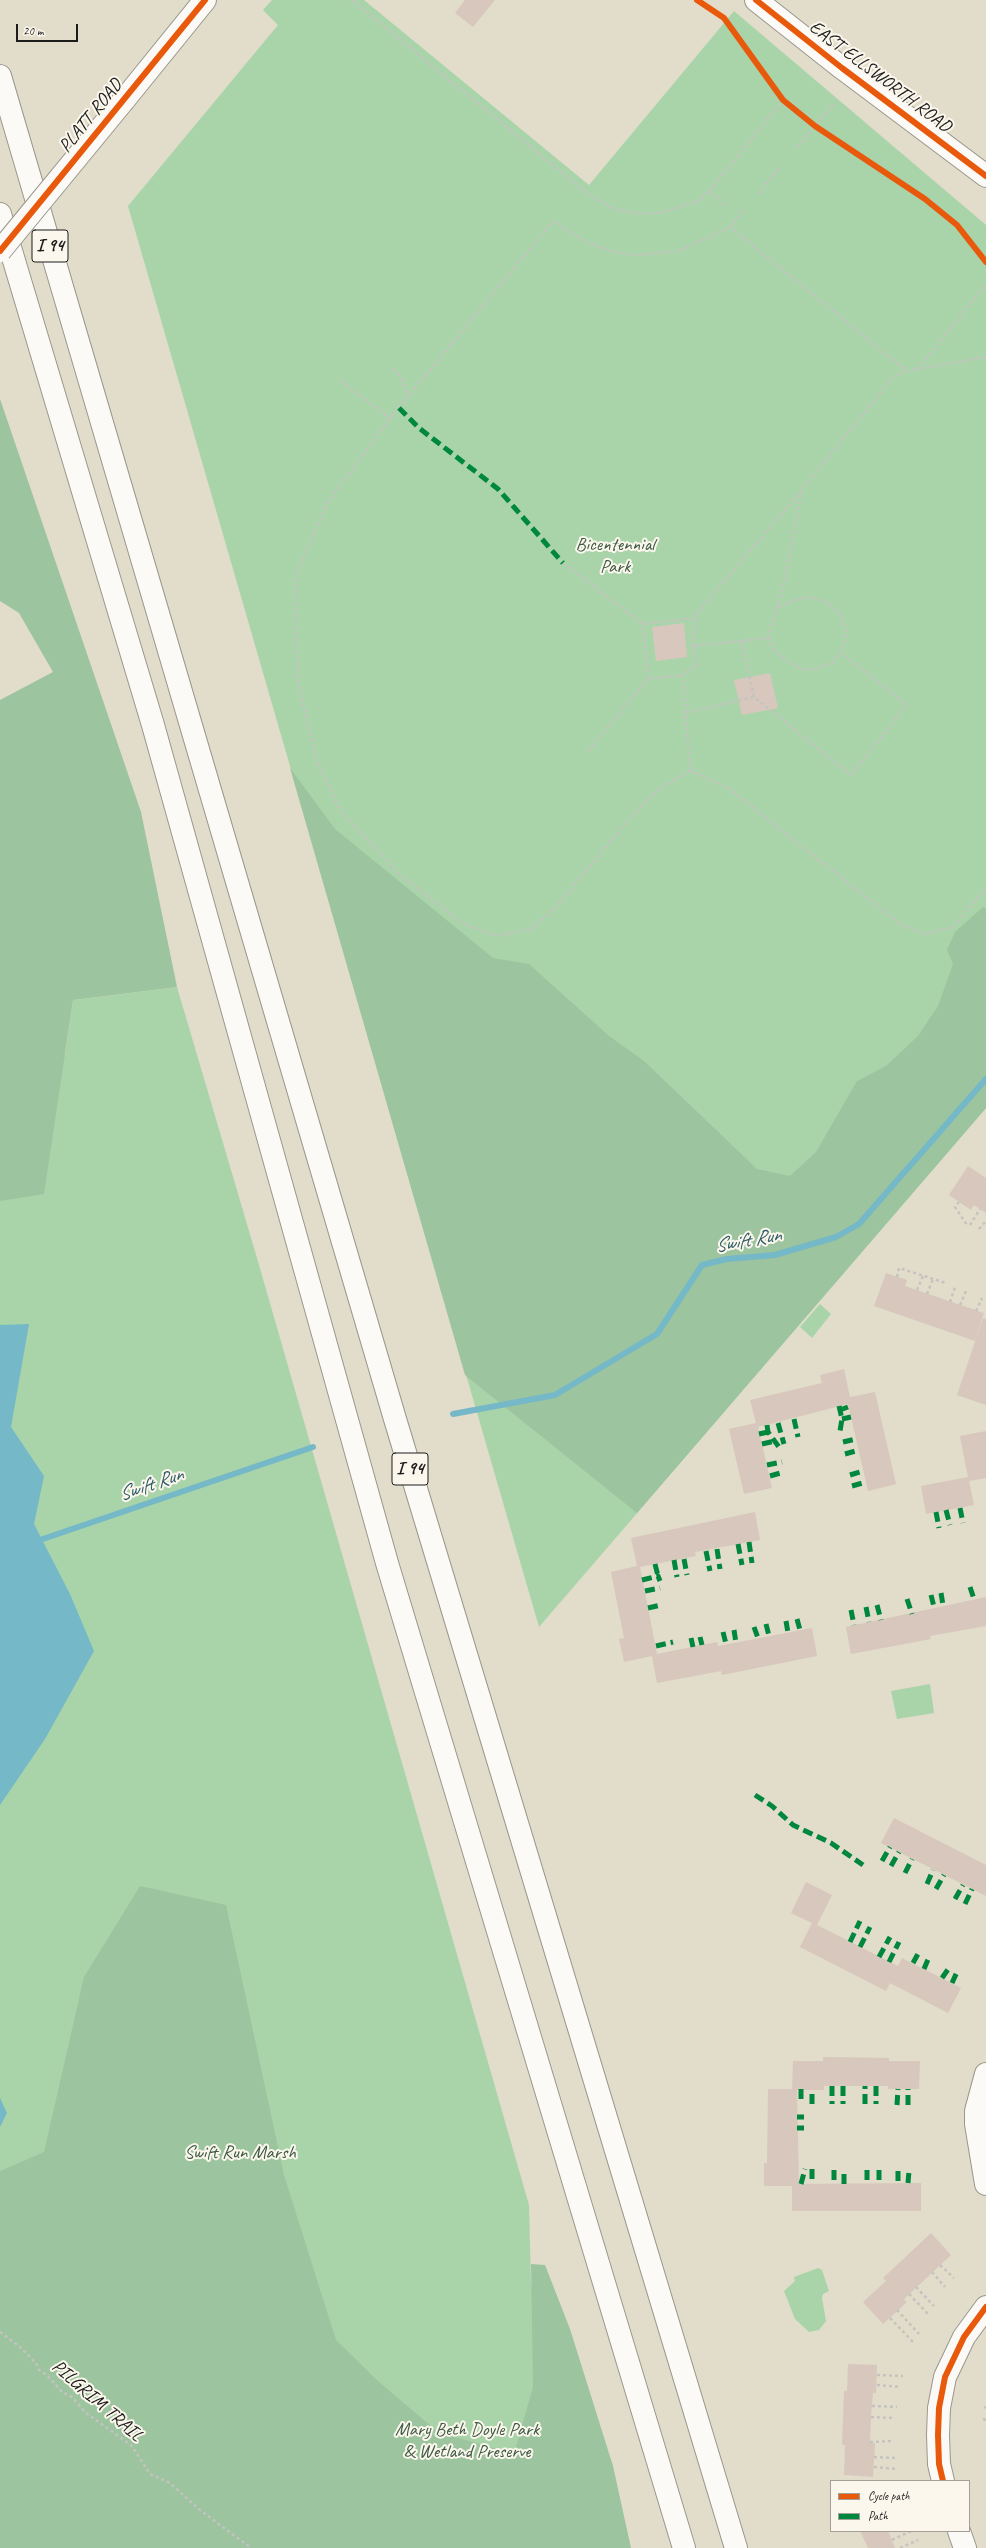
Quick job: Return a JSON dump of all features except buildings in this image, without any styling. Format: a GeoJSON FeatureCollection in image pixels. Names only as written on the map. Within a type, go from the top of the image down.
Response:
{"type":"FeatureCollection","features":[{"type":"Feature","properties":{"kind":"main road","name":"PLATT ROAD"},"geometry":{"type":"LineString","coordinates":[[0,251],[205,0]]}},
{"type":"Feature","properties":{"kind":"main road","name":"EAST ELLSWORTH ROAD"},"geometry":{"type":"LineString","coordinates":[[756,0],[842,68],[986,176]]}},
{"type":"Feature","properties":{"kind":"main road","name":"I 94"},"geometry":{"type":"LineString","coordinates":[[0,76],[395,1419],[736,2548]]}},
{"type":"Feature","properties":{"kind":"main road","name":"I 94"},"geometry":{"type":"LineString","coordinates":[[0,214],[153,725],[387,1564],[684,2548]]}},
{"type":"Feature","properties":{"kind":"main road"},"geometry":{"type":"LineString","coordinates":[[986,2074],[976,2111],[976,2124],[986,2184]]}},
{"type":"Feature","properties":{"kind":"main road"},"geometry":{"type":"LineString","coordinates":[[944,2480],[939,2464],[938,2435],[939,2408],[945,2377],[964,2337],[986,2307]]}},
{"type":"Feature","properties":{"kind":"main road"},"geometry":{"type":"LineString","coordinates":[[959,2532],[965,2548]]}},
{"type":"Feature","properties":{"kind":"path"},"geometry":{"type":"LineString","coordinates":[[352,0],[600,203],[612,208],[644,214],[683,207],[697,202],[709,191],[785,102],[778,94]]}},
{"type":"Feature","properties":{"kind":"path"},"geometry":{"type":"LineString","coordinates":[[797,147],[812,124],[833,104]]}},
{"type":"Feature","properties":{"kind":"path"},"geometry":{"type":"LineString","coordinates":[[812,124],[821,130]]}},
{"type":"Feature","properties":{"kind":"path"},"geometry":{"type":"LineString","coordinates":[[758,194],[780,166]]}},
{"type":"Feature","properties":{"kind":"path"},"geometry":{"type":"LineString","coordinates":[[709,191],[726,205]]}},
{"type":"Feature","properties":{"kind":"path"},"geometry":{"type":"LineString","coordinates":[[690,770],[656,791],[623,826],[558,905],[532,929],[496,936],[462,924],[398,873],[340,810],[316,759],[298,682],[295,577],[328,502],[390,418],[553,221],[586,242],[614,252],[637,254],[679,251],[730,227],[743,211]]}},
{"type":"Feature","properties":{"kind":"path"},"geometry":{"type":"LineString","coordinates":[[730,227],[907,371]]}},
{"type":"Feature","properties":{"kind":"path"},"geometry":{"type":"LineString","coordinates":[[918,369],[986,284]]}},
{"type":"Feature","properties":{"kind":"path"},"geometry":{"type":"LineString","coordinates":[[588,751],[648,679],[683,675],[697,664],[693,646],[696,614],[802,489],[894,376],[907,371],[986,356]]}},
{"type":"Feature","properties":{"kind":"path"},"geometry":{"type":"LineString","coordinates":[[393,369],[400,376],[408,397]]}},
{"type":"Feature","properties":{"kind":"path"},"geometry":{"type":"LineString","coordinates":[[341,381],[390,418]]}},
{"type":"Feature","properties":{"kind":"path"},"geometry":{"type":"LineString","coordinates":[[777,608],[795,600],[810,596],[825,601],[839,612],[843,620],[846,631],[841,653],[832,663],[824,668],[812,670],[802,669],[778,654],[768,638],[784,583],[802,489]]}},
{"type":"Feature","properties":{"kind":"path"},"geometry":{"type":"LineString","coordinates":[[563,563],[643,624],[696,618]]}},
{"type":"Feature","properties":{"kind":"path"},"geometry":{"type":"LineString","coordinates":[[643,624],[648,679]]}},
{"type":"Feature","properties":{"kind":"path"},"geometry":{"type":"LineString","coordinates":[[693,646],[768,638]]}},
{"type":"Feature","properties":{"kind":"path"},"geometry":{"type":"LineString","coordinates":[[742,641],[754,697],[851,775],[907,705],[841,653]]}},
{"type":"Feature","properties":{"kind":"path"},"geometry":{"type":"LineString","coordinates":[[683,675],[690,770]]}},
{"type":"Feature","properties":{"kind":"path"},"geometry":{"type":"LineString","coordinates":[[686,713],[754,697]]}},
{"type":"Feature","properties":{"kind":"path"},"geometry":{"type":"LineString","coordinates":[[690,770],[728,788],[900,924],[926,934],[953,927],[986,888]]}},
{"type":"Feature","properties":{"kind":"path"},"geometry":{"type":"LineString","coordinates":[[959,1202],[955,1207],[968,1225],[980,1209]]}},
{"type":"Feature","properties":{"kind":"path"},"geometry":{"type":"LineString","coordinates":[[979,1229],[986,1221]]}},
{"type":"Feature","properties":{"kind":"path"},"geometry":{"type":"LineString","coordinates":[[897,1277],[899,1268],[946,1284]]}},
{"type":"Feature","properties":{"kind":"path"},"geometry":{"type":"LineString","coordinates":[[917,1290],[923,1276]]}},
{"type":"Feature","properties":{"kind":"path"},"geometry":{"type":"LineString","coordinates":[[927,1294],[933,1279]]}},
{"type":"Feature","properties":{"kind":"path"},"geometry":{"type":"LineString","coordinates":[[950,1302],[955,1287]]}},
{"type":"Feature","properties":{"kind":"path"},"geometry":{"type":"LineString","coordinates":[[960,1305],[966,1291]]}},
{"type":"Feature","properties":{"kind":"path"},"geometry":{"type":"LineString","coordinates":[[976,1311],[982,1298]]}},
{"type":"Feature","properties":{"kind":"path"},"geometry":{"type":"LineString","coordinates":[[940,2264],[954,2278]]}},
{"type":"Feature","properties":{"kind":"path"},"geometry":{"type":"LineString","coordinates":[[932,2272],[945,2287]]}},
{"type":"Feature","properties":{"kind":"path"},"geometry":{"type":"LineString","coordinates":[[916,2287],[934,2306]]}},
{"type":"Feature","properties":{"kind":"path"},"geometry":{"type":"LineString","coordinates":[[909,2294],[929,2315]]}},
{"type":"Feature","properties":{"kind":"path"},"geometry":{"type":"LineString","coordinates":[[897,2310],[919,2334]]}},
{"type":"Feature","properties":{"kind":"path"},"geometry":{"type":"LineString","coordinates":[[890,2318],[914,2343]]}},
{"type":"Feature","properties":{"kind":"path"},"geometry":{"type":"LineString","coordinates":[[877,2374],[903,2376]]}},
{"type":"Feature","properties":{"kind":"path"},"geometry":{"type":"LineString","coordinates":[[877,2385],[901,2386]]}},
{"type":"Feature","properties":{"kind":"path"},"geometry":{"type":"LineString","coordinates":[[872,2406],[897,2407]]}},
{"type":"Feature","properties":{"kind":"path"},"geometry":{"type":"LineString","coordinates":[[871,2417],[895,2418]]}},
{"type":"Feature","properties":{"kind":"path"},"geometry":{"type":"LineString","coordinates":[[870,2442],[894,2441]]}},
{"type":"Feature","properties":{"kind":"path"},"geometry":{"type":"LineString","coordinates":[[874,2457],[896,2458]]}},
{"type":"Feature","properties":{"kind":"path"},"geometry":{"type":"LineString","coordinates":[[874,2467],[897,2469]]}},
{"type":"Feature","properties":{"kind":"path"},"geometry":{"type":"LineString","coordinates":[[892,2540],[909,2532]]}},
{"type":"Feature","properties":{"kind":"path"},"geometry":{"type":"LineString","coordinates":[[900,2548],[918,2540]]}},
{"type":"Feature","properties":{"kind":"green space","name":"Bicentennial Park"},"geometry":{"type":"Polygon","coordinates":[[[272,0],[364,0],[589,185],[734,11],[986,225],[986,1108],[539,1627],[128,206],[278,25],[263,10],[272,0]]]}},
{"type":"Feature","properties":{"kind":"green space"},"geometry":{"type":"Polygon","coordinates":[[[0,399],[141,812],[177,987],[73,1000],[44,1194],[0,1201],[0,700],[53,672],[19,613],[0,601],[0,399]]]}},
{"type":"Feature","properties":{"kind":"green space"},"geometry":{"type":"Polygon","coordinates":[[[290,768],[335,829],[493,958],[529,964],[609,1036],[644,1061],[757,1169],[790,1176],[816,1152],[857,1081],[886,1066],[918,1036],[938,1006],[953,964],[947,950],[955,932],[983,907],[986,909],[986,1108],[637,1513],[465,1375],[290,768]]]}},
{"type":"Feature","properties":{"kind":"green space","name":"Swift Run Marsh"},"geometry":{"type":"Polygon","coordinates":[[[177,987],[257,1258],[529,2205],[531,2284],[613,2548],[0,2548],[0,1004],[65,1055],[73,1000],[177,987]]]}},
{"type":"Feature","properties":{"kind":"green space"},"geometry":{"type":"Polygon","coordinates":[[[820,1304],[831,1314],[812,1338],[800,1327],[820,1304]]]}},
{"type":"Feature","properties":{"kind":"green space"},"geometry":{"type":"Polygon","coordinates":[[[930,1684],[934,1713],[897,1719],[891,1691],[930,1684]]]}},
{"type":"Feature","properties":{"kind":"green space","name":"Mary Beth Doyle Park & Wetland Preserve"},"geometry":{"type":"Polygon","coordinates":[[[140,1886],[226,1905],[284,2175],[336,2340],[379,2382],[438,2432],[514,2454],[533,2387],[531,2264],[545,2265],[570,2329],[613,2466],[631,2548],[0,2548],[0,2171],[44,2152],[84,1977],[140,1886]]]}},
{"type":"Feature","properties":{"kind":"green space"},"geometry":{"type":"Polygon","coordinates":[[[818,2268],[822,2270],[829,2291],[823,2294],[822,2298],[826,2321],[819,2330],[809,2332],[795,2319],[784,2291],[795,2281],[794,2277],[818,2268]]]}},
{"type":"Feature","properties":{"kind":"water"},"geometry":{"type":"Polygon","coordinates":[[[29,1324],[11,1427],[44,1476],[34,1524],[70,1594],[94,1651],[45,1739],[0,1805],[0,1325],[29,1324]]]}},
{"type":"Feature","properties":{"kind":"water"},"geometry":{"type":"Polygon","coordinates":[[[0,2098],[7,2113],[0,2127],[0,2098]]]}},
{"type":"Feature","properties":{"kind":"waterway","name":"Swift Run"},"geometry":{"type":"LineString","coordinates":[[453,1414],[555,1395],[657,1334],[702,1265],[727,1259],[775,1255],[836,1237],[859,1224],[986,1079]]}},
{"type":"Feature","properties":{"kind":"waterway","name":"Swift Run"},"geometry":{"type":"LineString","coordinates":[[34,1542],[313,1447]]}},
{"type":"Feature","properties":{"kind":"marked path"},"geometry":{"type":"LineString","coordinates":[[399,408],[419,428],[498,489],[563,563]]}},
{"type":"Feature","properties":{"kind":"marked path"},"geometry":{"type":"LineString","coordinates":[[839,1406],[842,1419],[840,1431]]}},
{"type":"Feature","properties":{"kind":"marked path"},"geometry":{"type":"LineString","coordinates":[[840,1410],[848,1407]]}},
{"type":"Feature","properties":{"kind":"marked path"},"geometry":{"type":"LineString","coordinates":[[842,1419],[851,1417]]}},
{"type":"Feature","properties":{"kind":"marked path"},"geometry":{"type":"LineString","coordinates":[[794,1419],[798,1437]]}},
{"type":"Feature","properties":{"kind":"marked path"},"geometry":{"type":"LineString","coordinates":[[778,1423],[784,1444]]}},
{"type":"Feature","properties":{"kind":"marked path"},"geometry":{"type":"LineString","coordinates":[[767,1425],[768,1432],[779,1447]]}},
{"type":"Feature","properties":{"kind":"marked path"},"geometry":{"type":"LineString","coordinates":[[759,1434],[768,1432]]}},
{"type":"Feature","properties":{"kind":"marked path"},"geometry":{"type":"LineString","coordinates":[[843,1442],[856,1439]]}},
{"type":"Feature","properties":{"kind":"marked path"},"geometry":{"type":"LineString","coordinates":[[762,1444],[775,1441]]}},
{"type":"Feature","properties":{"kind":"marked path"},"geometry":{"type":"LineString","coordinates":[[845,1454],[859,1450]]}},
{"type":"Feature","properties":{"kind":"marked path"},"geometry":{"type":"LineString","coordinates":[[767,1465],[782,1462]]}},
{"type":"Feature","properties":{"kind":"marked path"},"geometry":{"type":"LineString","coordinates":[[850,1475],[863,1471]]}},
{"type":"Feature","properties":{"kind":"marked path"},"geometry":{"type":"LineString","coordinates":[[770,1476],[784,1472]]}},
{"type":"Feature","properties":{"kind":"marked path"},"geometry":{"type":"LineString","coordinates":[[852,1486],[866,1482]]}},
{"type":"Feature","properties":{"kind":"marked path"},"geometry":{"type":"LineString","coordinates":[[960,1508],[963,1523]]}},
{"type":"Feature","properties":{"kind":"marked path"},"geometry":{"type":"LineString","coordinates":[[946,1510],[950,1525]]}},
{"type":"Feature","properties":{"kind":"marked path"},"geometry":{"type":"LineString","coordinates":[[936,1512],[939,1528]]}},
{"type":"Feature","properties":{"kind":"marked path"},"geometry":{"type":"LineString","coordinates":[[749,1542],[752,1563]]}},
{"type":"Feature","properties":{"kind":"marked path"},"geometry":{"type":"LineString","coordinates":[[738,1544],[742,1565]]}},
{"type":"Feature","properties":{"kind":"marked path"},"geometry":{"type":"LineString","coordinates":[[717,1549],[720,1569]]}},
{"type":"Feature","properties":{"kind":"marked path"},"geometry":{"type":"LineString","coordinates":[[706,1551],[710,1571]]}},
{"type":"Feature","properties":{"kind":"marked path"},"geometry":{"type":"LineString","coordinates":[[684,1559],[687,1575]]}},
{"type":"Feature","properties":{"kind":"marked path"},"geometry":{"type":"LineString","coordinates":[[674,1560],[677,1577]]}},
{"type":"Feature","properties":{"kind":"marked path"},"geometry":{"type":"LineString","coordinates":[[655,1564],[658,1576]]}},
{"type":"Feature","properties":{"kind":"marked path"},"geometry":{"type":"LineString","coordinates":[[642,1580],[658,1576],[660,1581]]}},
{"type":"Feature","properties":{"kind":"marked path"},"geometry":{"type":"LineString","coordinates":[[970,1587],[974,1599]]}},
{"type":"Feature","properties":{"kind":"marked path"},"geometry":{"type":"LineString","coordinates":[[645,1591],[660,1588]]}},
{"type":"Feature","properties":{"kind":"marked path"},"geometry":{"type":"LineString","coordinates":[[941,1593],[943,1605]]}},
{"type":"Feature","properties":{"kind":"marked path"},"geometry":{"type":"LineString","coordinates":[[931,1595],[934,1607]]}},
{"type":"Feature","properties":{"kind":"marked path"},"geometry":{"type":"LineString","coordinates":[[907,1599],[912,1614]]}},
{"type":"Feature","properties":{"kind":"marked path"},"geometry":{"type":"LineString","coordinates":[[648,1608],[661,1605]]}},
{"type":"Feature","properties":{"kind":"marked path"},"geometry":{"type":"LineString","coordinates":[[877,1605],[881,1620]]}},
{"type":"Feature","properties":{"kind":"marked path"},"geometry":{"type":"LineString","coordinates":[[866,1607],[869,1622]]}},
{"type":"Feature","properties":{"kind":"marked path"},"geometry":{"type":"LineString","coordinates":[[851,1610],[854,1625]]}},
{"type":"Feature","properties":{"kind":"marked path"},"geometry":{"type":"LineString","coordinates":[[797,1619],[800,1630]]}},
{"type":"Feature","properties":{"kind":"marked path"},"geometry":{"type":"LineString","coordinates":[[786,1621],[788,1633]]}},
{"type":"Feature","properties":{"kind":"marked path"},"geometry":{"type":"LineString","coordinates":[[766,1624],[769,1636]]}},
{"type":"Feature","properties":{"kind":"marked path"},"geometry":{"type":"LineString","coordinates":[[754,1627],[758,1638]]}},
{"type":"Feature","properties":{"kind":"marked path"},"geometry":{"type":"LineString","coordinates":[[734,1630],[736,1643]]}},
{"type":"Feature","properties":{"kind":"marked path"},"geometry":{"type":"LineString","coordinates":[[723,1632],[726,1644]]}},
{"type":"Feature","properties":{"kind":"marked path"},"geometry":{"type":"LineString","coordinates":[[700,1637],[702,1645]]}},
{"type":"Feature","properties":{"kind":"marked path"},"geometry":{"type":"LineString","coordinates":[[691,1638],[693,1647]]}},
{"type":"Feature","properties":{"kind":"marked path"},"geometry":{"type":"LineString","coordinates":[[656,1646],[673,1642]]}},
{"type":"Feature","properties":{"kind":"marked path"},"geometry":{"type":"LineString","coordinates":[[755,1795],[772,1806],[793,1825],[831,1843],[863,1865]]}},
{"type":"Feature","properties":{"kind":"marked path"},"geometry":{"type":"LineString","coordinates":[[882,1861],[890,1847]]}},
{"type":"Feature","properties":{"kind":"marked path"},"geometry":{"type":"LineString","coordinates":[[891,1866],[899,1852]]}},
{"type":"Feature","properties":{"kind":"marked path"},"geometry":{"type":"LineString","coordinates":[[905,1873],[912,1859]]}},
{"type":"Feature","properties":{"kind":"marked path"},"geometry":{"type":"LineString","coordinates":[[927,1884],[933,1870]]}},
{"type":"Feature","properties":{"kind":"marked path"},"geometry":{"type":"LineString","coordinates":[[936,1889],[944,1875]]}},
{"type":"Feature","properties":{"kind":"marked path"},"geometry":{"type":"LineString","coordinates":[[955,1899],[963,1885]]}},
{"type":"Feature","properties":{"kind":"marked path"},"geometry":{"type":"LineString","coordinates":[[965,1904],[972,1889]]}},
{"type":"Feature","properties":{"kind":"marked path"},"geometry":{"type":"LineString","coordinates":[[850,1942],[860,1921]]}},
{"type":"Feature","properties":{"kind":"marked path"},"geometry":{"type":"LineString","coordinates":[[860,1947],[870,1927]]}},
{"type":"Feature","properties":{"kind":"marked path"},"geometry":{"type":"LineString","coordinates":[[879,1957],[890,1937]]}},
{"type":"Feature","properties":{"kind":"marked path"},"geometry":{"type":"LineString","coordinates":[[889,1962],[899,1942]]}},
{"type":"Feature","properties":{"kind":"marked path"},"geometry":{"type":"LineString","coordinates":[[913,1963],[919,1952]]}},
{"type":"Feature","properties":{"kind":"marked path"},"geometry":{"type":"LineString","coordinates":[[924,1969],[929,1957]]}},
{"type":"Feature","properties":{"kind":"marked path"},"geometry":{"type":"LineString","coordinates":[[942,1978],[949,1968]]}},
{"type":"Feature","properties":{"kind":"marked path"},"geometry":{"type":"LineString","coordinates":[[952,1983],[957,1972]]}},
{"type":"Feature","properties":{"kind":"marked path"},"geometry":{"type":"LineString","coordinates":[[832,2086],[832,2104]]}},
{"type":"Feature","properties":{"kind":"marked path"},"geometry":{"type":"LineString","coordinates":[[843,2086],[843,2104]]}},
{"type":"Feature","properties":{"kind":"marked path"},"geometry":{"type":"LineString","coordinates":[[865,2086],[865,2104]]}},
{"type":"Feature","properties":{"kind":"marked path"},"geometry":{"type":"LineString","coordinates":[[876,2086],[876,2104]]}},
{"type":"Feature","properties":{"kind":"marked path"},"geometry":{"type":"LineString","coordinates":[[801,2089],[801,2099]]}},
{"type":"Feature","properties":{"kind":"marked path"},"geometry":{"type":"LineString","coordinates":[[897,2105],[898,2089]]}},
{"type":"Feature","properties":{"kind":"marked path"},"geometry":{"type":"LineString","coordinates":[[908,2089],[908,2105]]}},
{"type":"Feature","properties":{"kind":"marked path"},"geometry":{"type":"LineString","coordinates":[[812,2090],[812,2104]]}},
{"type":"Feature","properties":{"kind":"marked path"},"geometry":{"type":"LineString","coordinates":[[797,2117],[804,2117]]}},
{"type":"Feature","properties":{"kind":"marked path"},"geometry":{"type":"LineString","coordinates":[[797,2128],[804,2128]]}},
{"type":"Feature","properties":{"kind":"marked path"},"geometry":{"type":"LineString","coordinates":[[801,2184],[805,2169]]}},
{"type":"Feature","properties":{"kind":"marked path"},"geometry":{"type":"LineString","coordinates":[[812,2169],[812,2184]]}},
{"type":"Feature","properties":{"kind":"marked path"},"geometry":{"type":"LineString","coordinates":[[834,2170],[834,2183]]}},
{"type":"Feature","properties":{"kind":"marked path"},"geometry":{"type":"LineString","coordinates":[[844,2170],[844,2184]]}},
{"type":"Feature","properties":{"kind":"marked path"},"geometry":{"type":"LineString","coordinates":[[867,2170],[867,2183]]}},
{"type":"Feature","properties":{"kind":"marked path"},"geometry":{"type":"LineString","coordinates":[[879,2170],[879,2183]]}},
{"type":"Feature","properties":{"kind":"marked path"},"geometry":{"type":"LineString","coordinates":[[898,2171],[898,2183]]}},
{"type":"Feature","properties":{"kind":"marked path"},"geometry":{"type":"LineString","coordinates":[[908,2183],[909,2171]]}},
{"type":"Feature","properties":{"kind":"cycle path"},"geometry":{"type":"LineString","coordinates":[[0,251],[205,0]]}},
{"type":"Feature","properties":{"kind":"cycle path"},"geometry":{"type":"LineString","coordinates":[[697,0],[724,18],[783,100],[815,126],[925,199],[957,225],[986,262]]}},
{"type":"Feature","properties":{"kind":"cycle path"},"geometry":{"type":"LineString","coordinates":[[756,0],[842,68],[986,176]]}},
{"type":"Feature","properties":{"kind":"cycle path"},"geometry":{"type":"LineString","coordinates":[[943,2480],[939,2464],[938,2435],[939,2408],[945,2377],[964,2337],[986,2307]]}}]}
